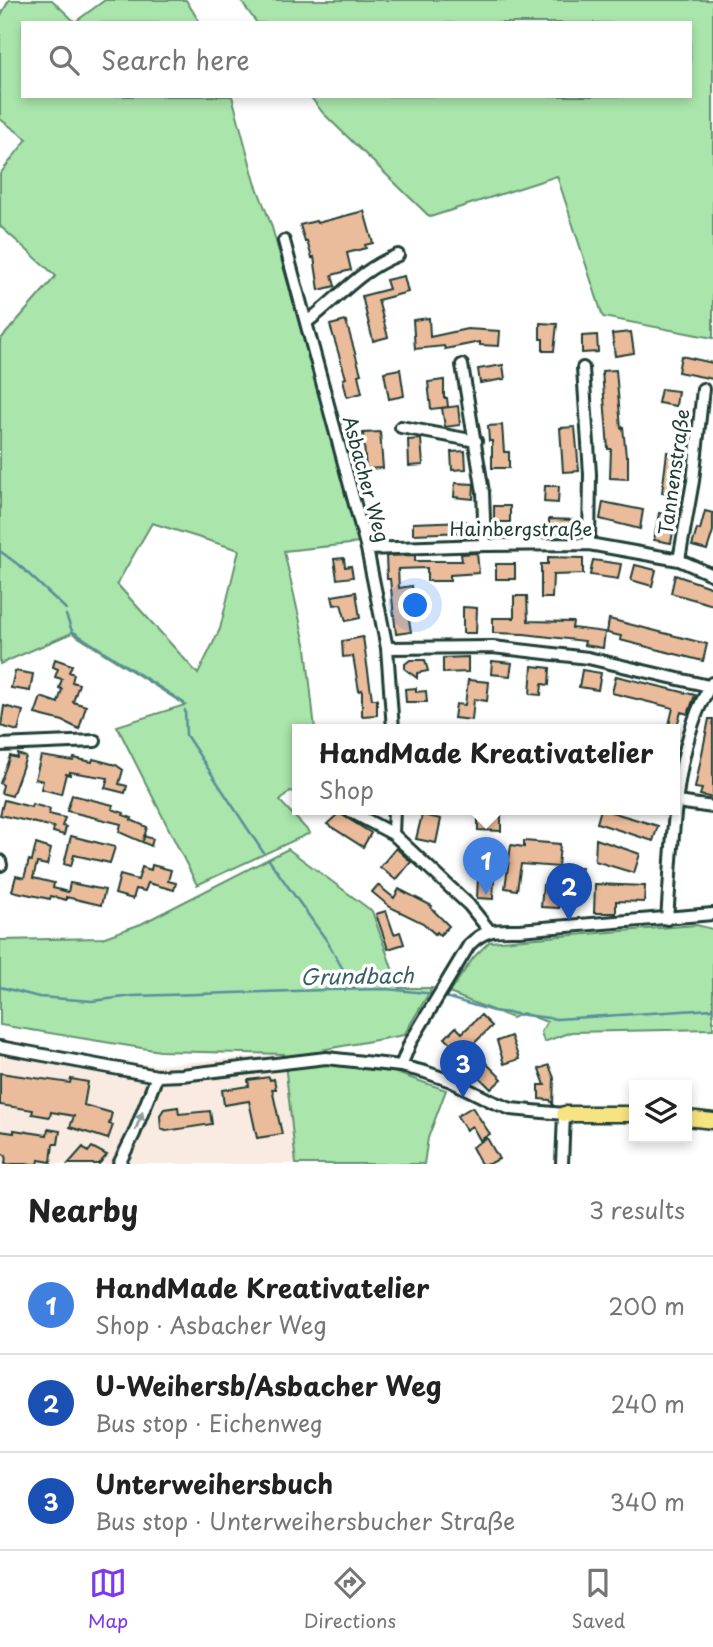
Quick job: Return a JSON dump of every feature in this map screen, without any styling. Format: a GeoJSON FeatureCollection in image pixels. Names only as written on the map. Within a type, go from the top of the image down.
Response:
{"type":"FeatureCollection","features":[{"type":"Feature","properties":{"kind":"main road"},"geometry":{"type":"LineString","coordinates":[[564,1114],[629,1114]]}},
{"type":"Feature","properties":{"kind":"main road"},"geometry":{"type":"LineString","coordinates":[[692,1119],[713,1121]]}},
{"type":"Feature","properties":{"kind":"street","name":"Asbacher Weg"},"geometry":{"type":"LineString","coordinates":[[284,241],[367,550],[387,648],[393,724]]}},
{"type":"Feature","properties":{"kind":"street"},"geometry":{"type":"LineString","coordinates":[[307,322],[378,263],[398,256]]}},
{"type":"Feature","properties":{"kind":"street"},"geometry":{"type":"LineString","coordinates":[[462,365],[483,492],[485,545]]}},
{"type":"Feature","properties":{"kind":"street"},"geometry":{"type":"LineString","coordinates":[[583,368],[590,474],[589,544]]}},
{"type":"Feature","properties":{"kind":"street","name":"Tannenstraße"},"geometry":{"type":"LineString","coordinates":[[679,560],[694,481],[703,390]]}},
{"type":"Feature","properties":{"kind":"street"},"geometry":{"type":"LineString","coordinates":[[401,427],[476,441]]}},
{"type":"Feature","properties":{"kind":"street","name":"Hainbergstraße"},"geometry":{"type":"LineString","coordinates":[[367,550],[589,544],[679,560],[713,575]]}},
{"type":"Feature","properties":{"kind":"street"},"geometry":{"type":"LineString","coordinates":[[387,648],[493,647],[588,658],[712,685],[689,734],[680,778]]}},
{"type":"Feature","properties":{"kind":"street"},"geometry":{"type":"LineString","coordinates":[[0,746],[95,741]]}},
{"type":"Feature","properties":{"kind":"street"},"geometry":{"type":"LineString","coordinates":[[680,802],[713,807]]}},
{"type":"Feature","properties":{"kind":"street"},"geometry":{"type":"LineString","coordinates":[[357,815],[393,834],[469,905],[489,930]]}},
{"type":"Feature","properties":{"kind":"street"},"geometry":{"type":"LineString","coordinates":[[393,834],[394,815]]}},
{"type":"Feature","properties":{"kind":"street"},"geometry":{"type":"LineString","coordinates":[[667,919],[676,815]]}},
{"type":"Feature","properties":{"kind":"street"},"geometry":{"type":"LineString","coordinates":[[401,1066],[410,1043],[469,945],[489,930],[713,914]]}},
{"type":"Feature","properties":{"kind":"street"},"geometry":{"type":"LineString","coordinates":[[0,1047],[157,1076],[182,1076],[326,1058],[401,1066],[451,1081],[510,1109],[564,1114],[562,1164]]}},
{"type":"Feature","properties":{"kind":"street"},"geometry":{"type":"LineString","coordinates":[[118,1164],[157,1076]]}},
{"type":"Feature","properties":{"kind":"shaded area"},"geometry":{"type":"Polygon","coordinates":[[[284,1054],[296,1164],[0,1164],[0,1055],[157,1065],[284,1054]]]}},
{"type":"Feature","properties":{"kind":"green space"},"geometry":{"type":"Polygon","coordinates":[[[9,0],[52,0],[74,21],[21,21],[21,98],[233,98],[349,498],[359,543],[284,551],[306,648],[314,724],[292,724],[292,791],[280,801],[310,833],[197,885],[117,726],[185,705],[72,633],[0,664],[0,340],[56,276],[0,226],[0,174],[27,139],[0,119],[0,17],[9,0]],[[152,523],[117,584],[198,674],[220,629],[239,550],[152,523]]]}},
{"type":"Feature","properties":{"kind":"green space"},"geometry":{"type":"Polygon","coordinates":[[[105,0],[186,0],[199,21],[76,21],[105,0]]]}},
{"type":"Feature","properties":{"kind":"green space"},"geometry":{"type":"Polygon","coordinates":[[[240,0],[713,0],[713,338],[603,317],[557,176],[430,217],[323,113],[312,98],[692,98],[692,21],[256,21],[240,0]]]}},
{"type":"Feature","properties":{"kind":"green space"},"geometry":{"type":"Polygon","coordinates":[[[288,849],[372,911],[399,988],[432,988],[404,1035],[326,1049],[446,1090],[428,1138],[424,1164],[296,1164],[284,1054],[160,1051],[0,1025],[0,940],[102,938],[141,924],[288,849]]]}},
{"type":"Feature","properties":{"kind":"green space"},"geometry":{"type":"Polygon","coordinates":[[[696,925],[713,929],[713,1029],[571,1032],[544,1042],[541,1032],[547,1022],[523,1013],[512,1018],[449,993],[474,957],[489,942],[696,925]]]}},
{"type":"Feature","properties":{"kind":"building"},"geometry":{"type":"Polygon","coordinates":[[[364,211],[373,243],[365,245],[366,248],[347,253],[351,270],[332,275],[335,286],[319,290],[314,257],[312,258],[300,225],[364,211]]]}},
{"type":"Feature","properties":{"kind":"building"},"geometry":{"type":"Polygon","coordinates":[[[404,276],[408,292],[378,300],[388,337],[373,341],[362,296],[389,289],[386,280],[404,276]]]}},
{"type":"Feature","properties":{"kind":"building"},"geometry":{"type":"Polygon","coordinates":[[[429,318],[430,337],[467,329],[500,331],[499,346],[480,345],[480,342],[445,349],[444,346],[415,349],[413,320],[429,318]]]}},
{"type":"Feature","properties":{"kind":"building"},"geometry":{"type":"Polygon","coordinates":[[[346,321],[361,374],[358,375],[362,393],[347,397],[343,379],[346,378],[330,325],[346,321]]]}},
{"type":"Feature","properties":{"kind":"building"},"geometry":{"type":"Polygon","coordinates":[[[540,323],[557,324],[554,351],[543,351],[540,323]]]}},
{"type":"Feature","properties":{"kind":"building"},"geometry":{"type":"Polygon","coordinates":[[[631,332],[634,353],[615,356],[612,334],[631,332]]]}},
{"type":"Feature","properties":{"kind":"building"},"geometry":{"type":"Polygon","coordinates":[[[597,335],[598,352],[582,353],[582,336],[597,335]]]}},
{"type":"Feature","properties":{"kind":"building"},"geometry":{"type":"Polygon","coordinates":[[[681,356],[713,363],[713,379],[678,372],[681,356]]]}},
{"type":"Feature","properties":{"kind":"building"},"geometry":{"type":"Polygon","coordinates":[[[503,365],[505,379],[480,383],[478,369],[503,365]]]}},
{"type":"Feature","properties":{"kind":"building"},"geometry":{"type":"Polygon","coordinates":[[[400,369],[404,396],[389,399],[384,372],[400,369]]]}},
{"type":"Feature","properties":{"kind":"building"},"geometry":{"type":"Polygon","coordinates":[[[616,370],[621,428],[623,427],[628,456],[628,479],[610,478],[611,449],[608,449],[602,371],[616,370]]]}},
{"type":"Feature","properties":{"kind":"building"},"geometry":{"type":"Polygon","coordinates":[[[444,380],[444,398],[447,398],[448,407],[431,409],[428,382],[444,380]]]}},
{"type":"Feature","properties":{"kind":"building"},"geometry":{"type":"Polygon","coordinates":[[[661,389],[678,391],[676,406],[658,403],[661,389]]]}},
{"type":"Feature","properties":{"kind":"building"},"geometry":{"type":"Polygon","coordinates":[[[458,406],[460,425],[445,427],[442,408],[458,406]]]}},
{"type":"Feature","properties":{"kind":"building"},"geometry":{"type":"Polygon","coordinates":[[[502,425],[504,452],[509,452],[509,468],[492,468],[492,441],[489,441],[488,426],[502,425]]]}},
{"type":"Feature","properties":{"kind":"building"},"geometry":{"type":"Polygon","coordinates":[[[575,427],[579,471],[563,472],[560,428],[575,427]]]}},
{"type":"Feature","properties":{"kind":"building"},"geometry":{"type":"Polygon","coordinates":[[[380,432],[383,468],[366,469],[363,433],[380,432]]]}},
{"type":"Feature","properties":{"kind":"building"},"geometry":{"type":"Polygon","coordinates":[[[421,439],[423,465],[409,466],[408,440],[421,439]]]}},
{"type":"Feature","properties":{"kind":"building"},"geometry":{"type":"Polygon","coordinates":[[[465,451],[466,469],[452,470],[451,452],[465,451]]]}},
{"type":"Feature","properties":{"kind":"building"},"geometry":{"type":"Polygon","coordinates":[[[667,452],[683,455],[677,496],[662,493],[667,452]]]}},
{"type":"Feature","properties":{"kind":"building"},"geometry":{"type":"Polygon","coordinates":[[[455,483],[474,484],[473,499],[454,497],[455,483]]]}},
{"type":"Feature","properties":{"kind":"building"},"geometry":{"type":"Polygon","coordinates":[[[545,486],[559,486],[558,503],[544,502],[545,486]]]}},
{"type":"Feature","properties":{"kind":"building"},"geometry":{"type":"Polygon","coordinates":[[[603,502],[643,510],[640,529],[600,519],[603,502]]]}},
{"type":"Feature","properties":{"kind":"building"},"geometry":{"type":"Polygon","coordinates":[[[494,506],[510,506],[510,522],[494,522],[494,506]]]}},
{"type":"Feature","properties":{"kind":"building"},"geometry":{"type":"Polygon","coordinates":[[[705,511],[713,513],[713,531],[707,550],[692,546],[705,511]]]}},
{"type":"Feature","properties":{"kind":"building"},"geometry":{"type":"Polygon","coordinates":[[[659,513],[669,515],[667,526],[674,527],[671,543],[654,540],[659,513]]]}},
{"type":"Feature","properties":{"kind":"building"},"geometry":{"type":"Polygon","coordinates":[[[549,519],[576,520],[576,533],[549,532],[549,519]]]}},
{"type":"Feature","properties":{"kind":"building"},"geometry":{"type":"Polygon","coordinates":[[[466,521],[467,532],[413,534],[413,523],[466,521]]]}},
{"type":"Feature","properties":{"kind":"building"},"geometry":{"type":"Polygon","coordinates":[[[477,553],[479,573],[450,575],[450,581],[427,581],[427,568],[398,569],[399,588],[412,586],[414,601],[406,602],[411,632],[396,634],[386,556],[415,555],[415,561],[462,561],[461,554],[477,553]]]}},
{"type":"Feature","properties":{"kind":"building"},"geometry":{"type":"Polygon","coordinates":[[[548,557],[583,558],[583,574],[553,575],[552,598],[541,598],[541,564],[548,564],[548,557]]]}},
{"type":"Feature","properties":{"kind":"building"},"geometry":{"type":"Polygon","coordinates":[[[344,558],[345,567],[351,566],[353,577],[337,579],[334,559],[344,558]]]}},
{"type":"Feature","properties":{"kind":"building"},"geometry":{"type":"Polygon","coordinates":[[[593,560],[621,564],[618,579],[590,575],[593,560]]]}},
{"type":"Feature","properties":{"kind":"building"},"geometry":{"type":"Polygon","coordinates":[[[496,564],[515,564],[515,579],[496,579],[496,564]]]}},
{"type":"Feature","properties":{"kind":"building"},"geometry":{"type":"Polygon","coordinates":[[[635,565],[656,570],[652,586],[631,580],[635,565]]]}},
{"type":"Feature","properties":{"kind":"building"},"geometry":{"type":"Polygon","coordinates":[[[675,575],[713,588],[713,605],[671,593],[675,575]]]}},
{"type":"Feature","properties":{"kind":"building"},"geometry":{"type":"Polygon","coordinates":[[[356,592],[360,618],[346,621],[341,604],[334,605],[332,596],[356,592]]]}},
{"type":"Feature","properties":{"kind":"building"},"geometry":{"type":"Polygon","coordinates":[[[514,596],[527,596],[528,621],[573,622],[572,628],[605,632],[603,648],[584,645],[585,641],[493,633],[493,618],[514,618],[514,596]]]}},
{"type":"Feature","properties":{"kind":"building"},"geometry":{"type":"Polygon","coordinates":[[[463,607],[477,608],[476,633],[463,633],[463,607]]]}},
{"type":"Feature","properties":{"kind":"building"},"geometry":{"type":"Polygon","coordinates":[[[609,619],[707,644],[703,661],[620,640],[621,636],[607,633],[609,619]]]}},
{"type":"Feature","properties":{"kind":"building"},"geometry":{"type":"Polygon","coordinates":[[[363,637],[372,699],[377,699],[377,715],[362,716],[362,690],[359,691],[353,656],[343,657],[342,641],[363,637]]]}},
{"type":"Feature","properties":{"kind":"building"},"geometry":{"type":"Polygon","coordinates":[[[468,657],[468,672],[443,673],[443,658],[468,657]]]}},
{"type":"Feature","properties":{"kind":"building"},"geometry":{"type":"Polygon","coordinates":[[[55,659],[72,665],[69,672],[74,674],[72,682],[79,684],[73,702],[86,706],[79,729],[63,721],[35,714],[41,697],[58,703],[62,679],[55,677],[58,669],[53,667],[55,659]]]}},
{"type":"Feature","properties":{"kind":"building"},"geometry":{"type":"Polygon","coordinates":[[[410,660],[425,660],[428,671],[417,673],[417,678],[405,669],[405,664],[410,660]]]}},
{"type":"Feature","properties":{"kind":"building"},"geometry":{"type":"Polygon","coordinates":[[[492,661],[512,663],[510,676],[491,674],[492,661]]]}},
{"type":"Feature","properties":{"kind":"building"},"geometry":{"type":"Polygon","coordinates":[[[532,666],[550,668],[549,685],[542,684],[541,695],[530,694],[532,666]]]}},
{"type":"Feature","properties":{"kind":"building"},"geometry":{"type":"Polygon","coordinates":[[[582,670],[601,673],[598,690],[579,687],[582,670]]]}},
{"type":"Feature","properties":{"kind":"building"},"geometry":{"type":"Polygon","coordinates":[[[15,671],[33,674],[30,691],[11,688],[15,671]]]}},
{"type":"Feature","properties":{"kind":"building"},"geometry":{"type":"Polygon","coordinates":[[[616,676],[695,695],[688,714],[681,712],[677,724],[669,724],[673,708],[612,693],[616,676]]]}},
{"type":"Feature","properties":{"kind":"building"},"geometry":{"type":"Polygon","coordinates":[[[468,680],[489,682],[487,701],[474,699],[472,720],[454,718],[456,704],[465,705],[468,680]]]}},
{"type":"Feature","properties":{"kind":"building"},"geometry":{"type":"Polygon","coordinates":[[[416,688],[416,692],[426,691],[427,702],[406,702],[405,689],[416,688]]]}},
{"type":"Feature","properties":{"kind":"building"},"geometry":{"type":"Polygon","coordinates":[[[4,706],[23,711],[18,731],[1,726],[4,706]]]}},
{"type":"Feature","properties":{"kind":"building"},"geometry":{"type":"Polygon","coordinates":[[[709,719],[713,719],[713,798],[700,795],[702,789],[695,788],[709,719]]]}},
{"type":"Feature","properties":{"kind":"building"},"geometry":{"type":"Polygon","coordinates":[[[18,754],[26,757],[12,796],[1,793],[3,785],[0,783],[10,756],[17,758],[18,754]]]}},
{"type":"Feature","properties":{"kind":"building"},"geometry":{"type":"Polygon","coordinates":[[[41,756],[73,761],[74,758],[92,762],[93,759],[116,765],[123,770],[119,784],[127,786],[125,793],[105,788],[108,778],[70,772],[70,775],[66,774],[61,794],[41,789],[43,781],[35,779],[41,756]]]}},
{"type":"Feature","properties":{"kind":"building"},"geometry":{"type":"Polygon","coordinates":[[[72,795],[113,805],[112,809],[147,827],[144,836],[153,839],[151,846],[119,832],[121,824],[67,811],[72,795]]]}},
{"type":"Feature","properties":{"kind":"building"},"geometry":{"type":"Polygon","coordinates":[[[4,800],[50,809],[49,814],[65,818],[62,826],[66,827],[64,835],[53,832],[54,827],[0,815],[4,800]]]}},
{"type":"Feature","properties":{"kind":"building"},"geometry":{"type":"Polygon","coordinates":[[[337,815],[342,815],[371,833],[363,847],[327,824],[337,815]]]}},
{"type":"Feature","properties":{"kind":"building"},"geometry":{"type":"Polygon","coordinates":[[[422,815],[441,819],[436,843],[416,839],[422,815]]]}},
{"type":"Feature","properties":{"kind":"building"},"geometry":{"type":"Polygon","coordinates":[[[478,815],[501,815],[501,831],[478,830],[478,815]]]}},
{"type":"Feature","properties":{"kind":"building"},"geometry":{"type":"Polygon","coordinates":[[[599,815],[621,815],[658,826],[653,841],[597,823],[599,815]]]}},
{"type":"Feature","properties":{"kind":"building"},"geometry":{"type":"Polygon","coordinates":[[[71,836],[115,847],[110,863],[74,855],[71,866],[64,864],[71,836]]]}},
{"type":"Feature","properties":{"kind":"building"},"geometry":{"type":"Polygon","coordinates":[[[596,839],[640,854],[634,873],[595,861],[596,839]]]}},
{"type":"Feature","properties":{"kind":"building"},"geometry":{"type":"Polygon","coordinates":[[[524,841],[560,844],[558,867],[521,864],[517,890],[505,888],[511,845],[524,847],[524,841]]]}},
{"type":"Feature","properties":{"kind":"building"},"geometry":{"type":"Polygon","coordinates":[[[36,844],[51,849],[47,865],[37,863],[33,878],[54,883],[53,888],[68,892],[70,883],[105,890],[101,905],[66,897],[66,900],[51,896],[50,899],[12,891],[16,876],[24,878],[36,844]]]}},
{"type":"Feature","properties":{"kind":"building"},"geometry":{"type":"Polygon","coordinates":[[[396,848],[411,862],[396,880],[380,867],[396,848]]]}},
{"type":"Feature","properties":{"kind":"building"},"geometry":{"type":"Polygon","coordinates":[[[479,858],[495,859],[493,899],[477,898],[479,858]]]}},
{"type":"Feature","properties":{"kind":"building"},"geometry":{"type":"Polygon","coordinates":[[[152,865],[171,870],[168,881],[176,883],[174,890],[148,883],[145,891],[136,889],[133,899],[115,894],[120,875],[138,880],[142,867],[151,870],[152,865]]]}},
{"type":"Feature","properties":{"kind":"building"},"geometry":{"type":"Polygon","coordinates":[[[570,866],[582,868],[575,906],[559,904],[559,908],[541,907],[543,885],[566,888],[570,866]]]}},
{"type":"Feature","properties":{"kind":"building"},"geometry":{"type":"Polygon","coordinates":[[[595,884],[645,886],[644,902],[616,901],[616,913],[594,913],[595,884]]]}},
{"type":"Feature","properties":{"kind":"building"},"geometry":{"type":"Polygon","coordinates":[[[378,885],[394,898],[399,889],[432,906],[449,926],[440,935],[437,932],[435,934],[423,923],[390,907],[372,892],[378,885]]]}},
{"type":"Feature","properties":{"kind":"building"},"geometry":{"type":"Polygon","coordinates":[[[386,911],[394,934],[400,932],[404,944],[388,949],[376,914],[386,911]]]}},
{"type":"Feature","properties":{"kind":"building"},"geometry":{"type":"Polygon","coordinates":[[[481,1015],[492,1026],[462,1055],[445,1038],[456,1027],[462,1033],[481,1015]]]}},
{"type":"Feature","properties":{"kind":"building"},"geometry":{"type":"Polygon","coordinates":[[[511,1036],[519,1059],[504,1064],[497,1041],[511,1036]]]}},
{"type":"Feature","properties":{"kind":"building"},"geometry":{"type":"Polygon","coordinates":[[[482,1059],[502,1079],[491,1089],[472,1070],[482,1059]]]}},
{"type":"Feature","properties":{"kind":"building"},"geometry":{"type":"Polygon","coordinates":[[[549,1065],[554,1078],[553,1105],[550,1100],[539,1099],[539,1085],[545,1085],[539,1069],[549,1065]]]}},
{"type":"Feature","properties":{"kind":"building"},"geometry":{"type":"Polygon","coordinates":[[[0,1073],[70,1083],[71,1079],[88,1082],[84,1105],[112,1113],[109,1124],[113,1125],[108,1139],[70,1127],[74,1116],[51,1112],[50,1117],[32,1114],[33,1110],[0,1105],[0,1073]]]}},
{"type":"Feature","properties":{"kind":"building"},"geometry":{"type":"Polygon","coordinates":[[[269,1077],[270,1080],[274,1079],[276,1089],[272,1089],[282,1134],[257,1138],[249,1101],[224,1105],[222,1090],[249,1086],[248,1080],[269,1077]]]}},
{"type":"Feature","properties":{"kind":"building"},"geometry":{"type":"Polygon","coordinates":[[[178,1107],[179,1114],[210,1111],[212,1124],[166,1131],[161,1129],[160,1115],[164,1109],[178,1107]]]}},
{"type":"Feature","properties":{"kind":"building"},"geometry":{"type":"Polygon","coordinates":[[[472,1107],[490,1134],[480,1140],[472,1126],[466,1130],[457,1116],[472,1107]]]}},
{"type":"Feature","properties":{"kind":"building"},"geometry":{"type":"Polygon","coordinates":[[[48,1129],[60,1131],[58,1144],[53,1144],[51,1162],[39,1160],[38,1164],[5,1164],[6,1155],[0,1154],[0,1131],[14,1133],[14,1130],[47,1135],[48,1129]]]}},
{"type":"Feature","properties":{"kind":"building"},"geometry":{"type":"Polygon","coordinates":[[[487,1138],[499,1159],[489,1164],[481,1164],[472,1147],[487,1138]]]}},
{"type":"Feature","properties":{"kind":"building"},"geometry":{"type":"Polygon","coordinates":[[[83,1147],[88,1152],[92,1147],[107,1155],[99,1164],[68,1164],[83,1147]]]}},
{"type":"Feature","properties":{"kind":"waterway"},"geometry":{"type":"LineString","coordinates":[[0,551],[66,609]]}},
{"type":"Feature","properties":{"kind":"waterway"},"geometry":{"type":"LineString","coordinates":[[66,615],[72,631],[184,703]]}},
{"type":"Feature","properties":{"kind":"waterway"},"geometry":{"type":"LineString","coordinates":[[185,710],[186,735],[263,852]]}},
{"type":"Feature","properties":{"kind":"waterway"},"geometry":{"type":"LineString","coordinates":[[269,860],[327,941],[354,989]]}},
{"type":"Feature","properties":{"kind":"waterway","name":"Grundbach"},"geometry":{"type":"LineString","coordinates":[[0,987],[39,997],[92,1001],[133,996],[325,990],[387,989],[435,994]]}},
{"type":"Feature","properties":{"kind":"waterway","name":"Grundbach"},"geometry":{"type":"LineString","coordinates":[[442,996],[493,1011],[557,1019],[713,1009]]}},
{"type":"Feature","properties":{"kind":"place","name":"HandMade Kreativatelier"},"geometry":{"type":"Point","coordinates":[486,895]}},
{"type":"Feature","properties":{"kind":"place","name":"U-Weihersb/Asbacher Weg"},"geometry":{"type":"Point","coordinates":[569,921]}},
{"type":"Feature","properties":{"kind":"place","name":"Unterweihersbuch"},"geometry":{"type":"Point","coordinates":[463,1098]}}]}
